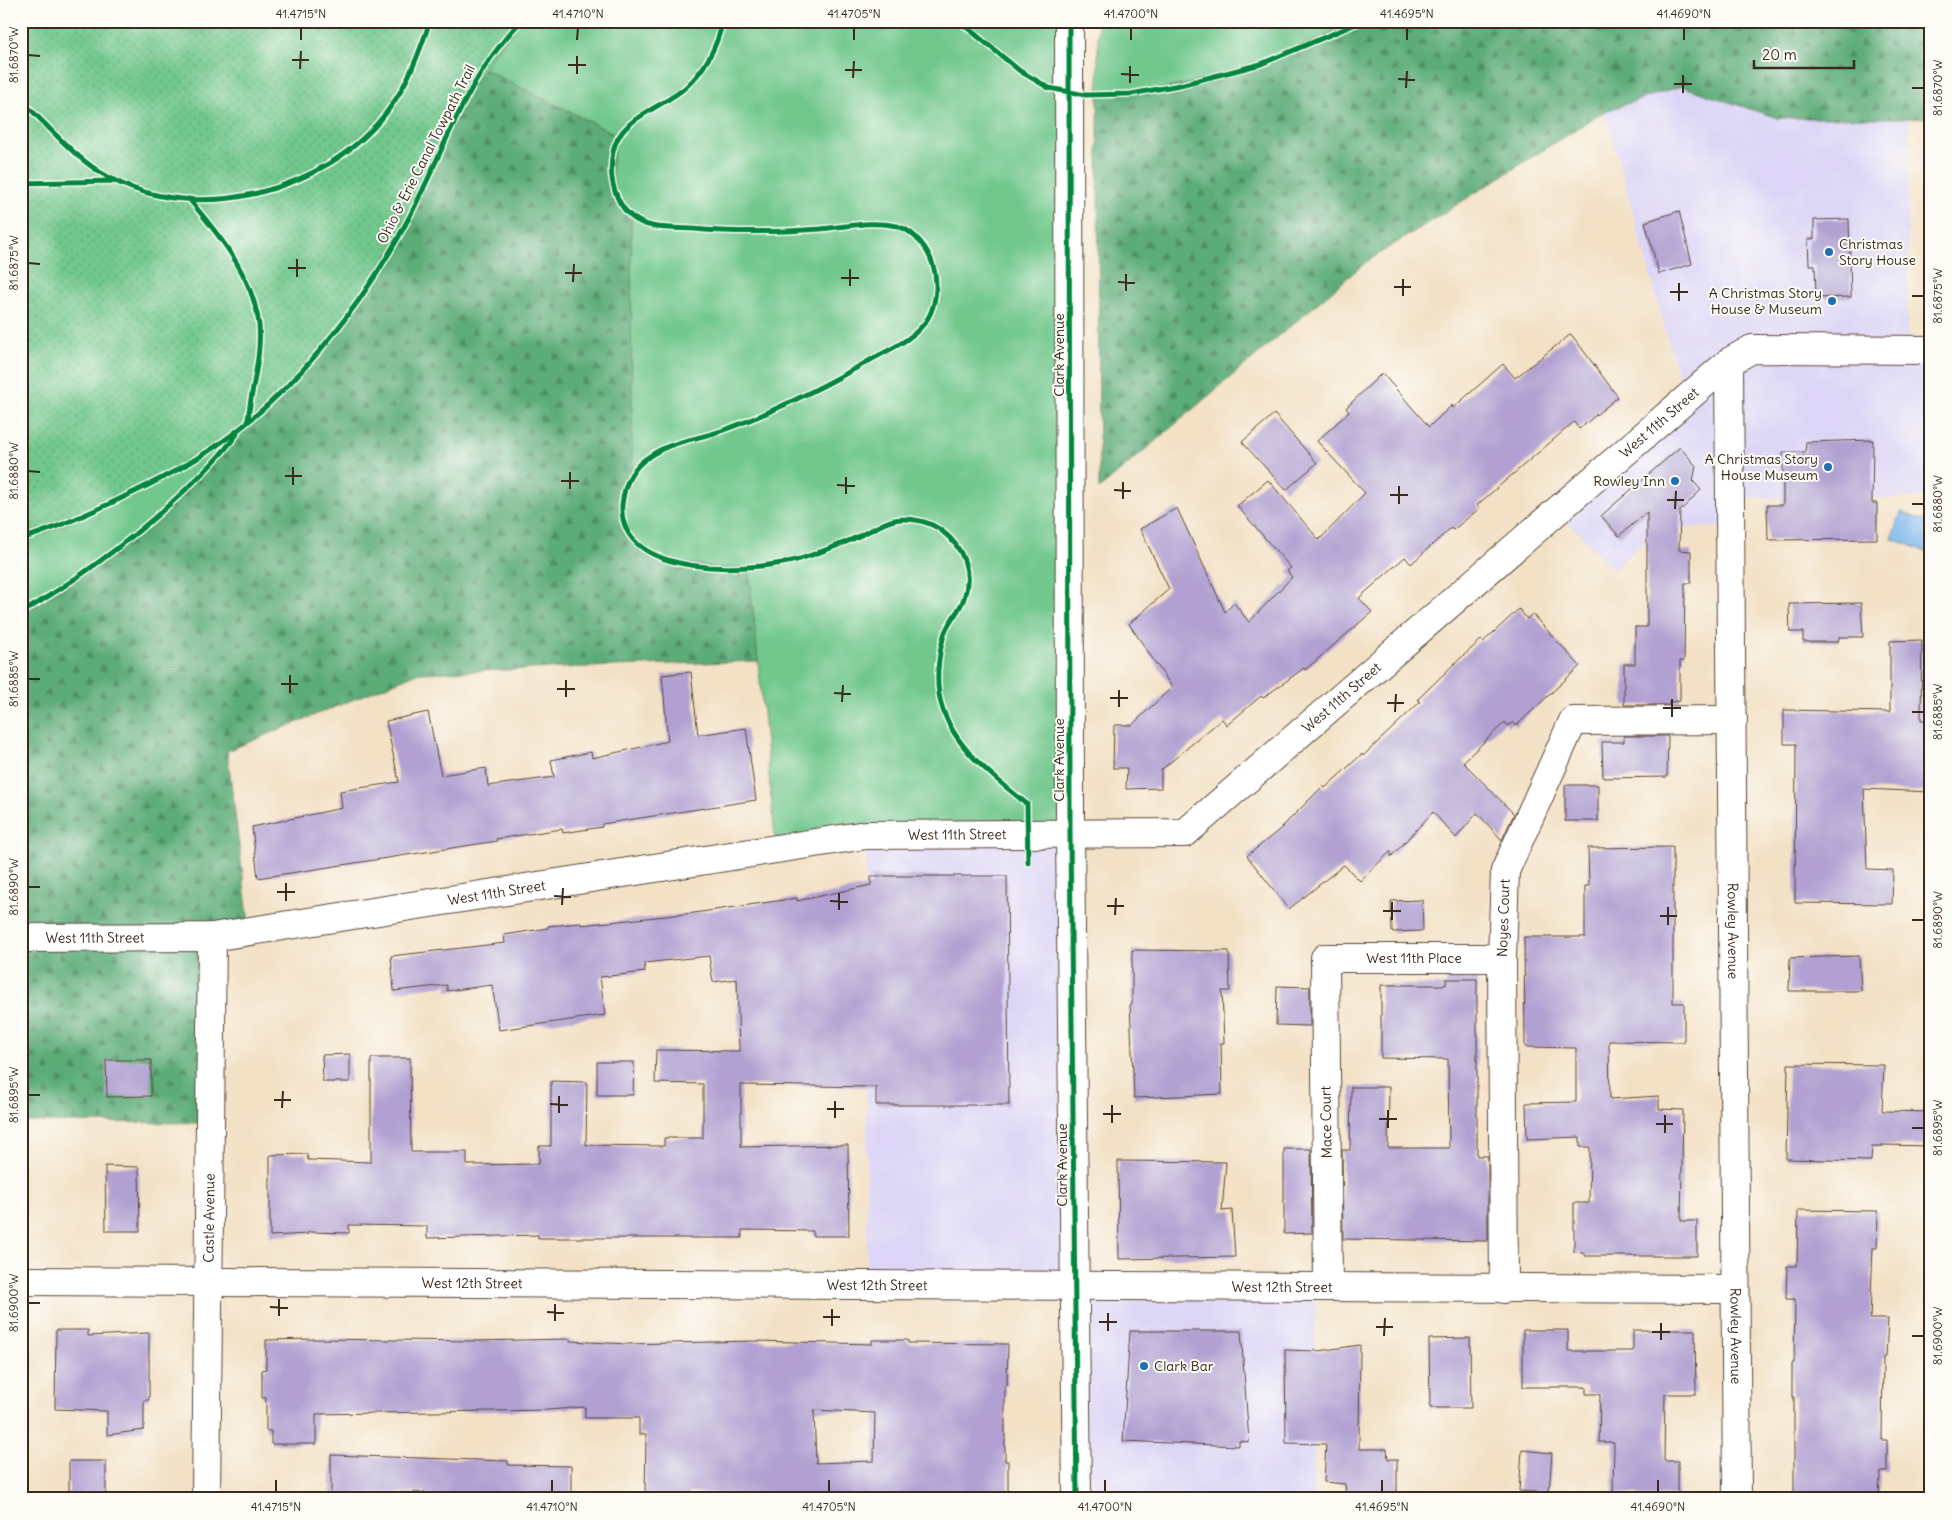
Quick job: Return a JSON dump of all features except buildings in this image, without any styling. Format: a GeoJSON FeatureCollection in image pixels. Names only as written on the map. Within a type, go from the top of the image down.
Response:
{"type":"FeatureCollection","features":[{"type":"Feature","properties":{"kind":"street","name":"Clark Avenue"},"geometry":{"type":"LineString","coordinates":[[1070,21],[1070,832],[1076,1499]]}},
{"type":"Feature","properties":{"kind":"street","name":"West 11th Street"},"geometry":{"type":"LineString","coordinates":[[21,938],[212,937],[866,834],[1185,833],[1729,362],[1752,349],[1931,350]]}},
{"type":"Feature","properties":{"kind":"street","name":"Rowley Avenue"},"geometry":{"type":"LineString","coordinates":[[1729,362],[1734,1289],[1737,1499]]}},
{"type":"Feature","properties":{"kind":"street","name":"Noyes Court"},"geometry":{"type":"LineString","coordinates":[[1504,1289],[1502,958],[1505,871],[1573,721],[1732,720]]}},
{"type":"Feature","properties":{"kind":"street","name":"Castle Avenue"},"geometry":{"type":"LineString","coordinates":[[206,1499],[212,937]]}},
{"type":"Feature","properties":{"kind":"street","name":"West 11th Place"},"geometry":{"type":"LineString","coordinates":[[1325,958],[1502,958]]}},
{"type":"Feature","properties":{"kind":"street","name":"Mace Court"},"geometry":{"type":"LineString","coordinates":[[1325,958],[1328,1287]]}},
{"type":"Feature","properties":{"kind":"street","name":"West 12th Street"},"geometry":{"type":"LineString","coordinates":[[21,1281],[1734,1289]]}},
{"type":"Feature","properties":{"kind":"shaded area"},"geometry":{"type":"Polygon","coordinates":[[[1681,86],[1777,118],[1909,118],[1907,350],[1931,350],[1931,498],[1731,498],[1731,527],[1658,528],[1613,570],[1558,511],[1685,401],[1605,111],[1681,86]]]}},
{"type":"Feature","properties":{"kind":"shaded area"},"geometry":{"type":"Polygon","coordinates":[[[1070,832],[1074,1286],[867,1285],[866,835],[1070,832]]]}},
{"type":"Feature","properties":{"kind":"shaded area"},"geometry":{"type":"Polygon","coordinates":[[[1074,1286],[1315,1287],[1314,1499],[1077,1499],[1074,1286]]]}},
{"type":"Feature","properties":{"kind":"green space"},"geometry":{"type":"Polygon","coordinates":[[[21,21],[521,21],[502,43],[471,89],[424,189],[392,249],[370,284],[320,351],[291,382],[261,411],[196,459],[98,509],[21,539],[21,21]]]}},
{"type":"Feature","properties":{"kind":"green space"},"geometry":{"type":"Polygon","coordinates":[[[521,21],[1069,21],[1070,832],[776,848],[749,568],[698,565],[673,561],[652,553],[635,541],[624,524],[623,501],[632,471],[631,216],[618,198],[612,178],[612,157],[618,136],[482,68],[521,21]]]}},
{"type":"Feature","properties":{"kind":"green space"},"geometry":{"type":"Polygon","coordinates":[[[1098,21],[1363,21],[1299,48],[1234,71],[1167,88],[1098,94],[1098,21]]]}},
{"type":"Feature","properties":{"kind":"green space"},"geometry":{"type":"Polygon","coordinates":[[[1363,21],[1931,21],[1931,118],[1777,118],[1681,86],[1605,111],[1366,262],[1099,489],[1098,94],[1167,88],[1234,71],[1299,48],[1363,21]]]}},
{"type":"Feature","properties":{"kind":"green space"},"geometry":{"type":"Polygon","coordinates":[[[482,68],[618,136],[612,157],[612,178],[618,198],[631,216],[632,471],[623,501],[624,524],[635,541],[652,553],[673,561],[698,565],[749,568],[758,661],[418,673],[227,751],[250,931],[212,937],[210,1123],[21,1122],[21,613],[72,583],[156,518],[222,455],[248,420],[317,357],[366,289],[411,215],[460,109],[482,68]]]}},
{"type":"Feature","properties":{"kind":"green space"},"geometry":{"type":"Polygon","coordinates":[[[244,424],[222,453],[197,480],[143,530],[83,574],[21,613],[21,539],[48,532],[142,489],[197,458],[244,424]]]}},
{"type":"Feature","properties":{"kind":"water"},"geometry":{"type":"Polygon","coordinates":[[[1901,512],[1931,523],[1931,554],[1891,538],[1901,512]]]}},
{"type":"Feature","properties":{"kind":"cycle path"},"geometry":{"type":"LineString","coordinates":[[21,95],[26,105],[85,162],[108,177],[143,192],[180,199],[219,199],[258,193],[295,181],[330,163],[360,140],[386,113],[400,92],[417,57],[430,21]]}},
{"type":"Feature","properties":{"kind":"cycle path","name":"Ohio & Erie Canal Towpath Trail"},"geometry":{"type":"LineString","coordinates":[[21,539],[98,509],[196,459],[261,411],[291,382],[320,351],[370,284],[392,249],[424,189],[471,89],[502,43],[521,21]]}},
{"type":"Feature","properties":{"kind":"cycle path"},"geometry":{"type":"LineString","coordinates":[[723,21],[710,57],[693,80],[677,94],[643,114],[624,130],[617,140],[613,152],[612,175],[614,187],[623,207],[640,222],[667,228],[758,232],[821,229],[868,224],[897,226],[916,237],[929,255],[935,275],[934,301],[931,313],[918,331],[889,350],[780,407],[741,424],[667,447],[644,460],[630,477],[625,490],[622,505],[627,530],[642,547],[664,559],[692,565],[722,568],[779,564],[800,559],[856,538],[882,524],[894,520],[919,521],[942,531],[961,552],[967,570],[967,579],[964,598],[946,630],[942,642],[938,672],[939,694],[951,728],[961,743],[985,769],[1027,804],[1028,863]]}},
{"type":"Feature","properties":{"kind":"cycle path"},"geometry":{"type":"LineString","coordinates":[[959,21],[1020,71],[1049,88],[1085,95],[1131,94],[1180,85],[1261,64],[1363,21]]}},
{"type":"Feature","properties":{"kind":"cycle path"},"geometry":{"type":"LineString","coordinates":[[1069,21],[1070,832],[1077,1499]]}},
{"type":"Feature","properties":{"kind":"cycle path"},"geometry":{"type":"LineString","coordinates":[[21,183],[116,181]]}},
{"type":"Feature","properties":{"kind":"cycle path"},"geometry":{"type":"LineString","coordinates":[[189,199],[212,227],[233,258],[250,290],[256,307],[260,337],[248,420]]}},
{"type":"Feature","properties":{"kind":"cycle path"},"geometry":{"type":"LineString","coordinates":[[21,613],[85,572],[125,542],[204,472],[237,434]]}},
{"type":"Feature","properties":{"kind":"place","name":"Christmas Story House"},"geometry":{"type":"Point","coordinates":[1829,252]}},
{"type":"Feature","properties":{"kind":"place","name":"A Christmas Story House & Museum"},"geometry":{"type":"Point","coordinates":[1832,301]}},
{"type":"Feature","properties":{"kind":"place","name":"A Christmas Story House Museum"},"geometry":{"type":"Point","coordinates":[1828,467]}},
{"type":"Feature","properties":{"kind":"place","name":"Rowley Inn"},"geometry":{"type":"Point","coordinates":[1675,481]}},
{"type":"Feature","properties":{"kind":"place","name":"Clark Bar"},"geometry":{"type":"Point","coordinates":[1144,1366]}}]}
